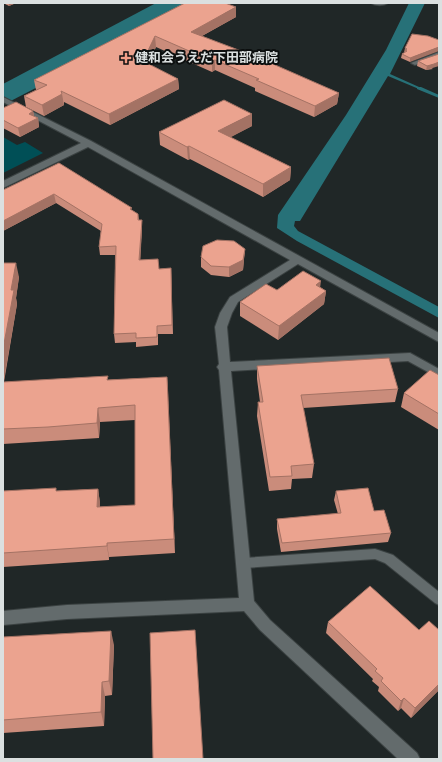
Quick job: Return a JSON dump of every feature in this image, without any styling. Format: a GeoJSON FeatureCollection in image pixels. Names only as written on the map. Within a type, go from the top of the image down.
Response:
{"type":"FeatureCollection","features":[{"type":"Feature","properties":{"kind":"street"},"geometry":{"type":"LineString","coordinates":[[424,50],[438,54]]}},
{"type":"Feature","properties":{"kind":"street"},"geometry":{"type":"LineString","coordinates":[[415,63],[438,54]]}},
{"type":"Feature","properties":{"kind":"street"},"geometry":{"type":"LineString","coordinates":[[3,98],[88,143],[232,224],[299,259],[439,338]]}},
{"type":"Feature","properties":{"kind":"street"},"geometry":{"type":"LineString","coordinates":[[3,185],[88,143]]}},
{"type":"Feature","properties":{"kind":"street"},"geometry":{"type":"LineString","coordinates":[[299,259],[234,300],[226,313],[221,327],[247,604],[265,626],[411,759]]}},
{"type":"Feature","properties":{"kind":"street"},"geometry":{"type":"LineString","coordinates":[[224,367],[410,357],[439,374]]}},
{"type":"Feature","properties":{"kind":"street"},"geometry":{"type":"LineString","coordinates":[[3,618],[67,612],[247,604]]}},
{"type":"Feature","properties":{"kind":"lane"},"geometry":{"type":"LineString","coordinates":[[374,3],[385,3]]}},
{"type":"Feature","properties":{"kind":"lane"},"geometry":{"type":"LineString","coordinates":[[244,563],[375,554],[389,560],[439,599]]}},
{"type":"Feature","properties":{"kind":"shaded area"},"geometry":{"type":"Polygon","coordinates":[[[156,3],[192,3],[103,53],[3,105],[3,84],[156,3]]]}},
{"type":"Feature","properties":{"kind":"shaded area"},"geometry":{"type":"Polygon","coordinates":[[[409,3],[425,3],[390,74],[428,91],[426,92],[388,76],[300,221],[295,221],[294,226],[298,231],[439,307],[439,318],[297,241],[277,228],[278,215],[346,115],[386,50],[409,3]]]}},
{"type":"Feature","properties":{"kind":"shaded area"},"geometry":{"type":"Polygon","coordinates":[[[3,137],[17,145],[25,142],[43,153],[3,173],[3,137]]]}},
{"type":"Feature","properties":{"kind":"building"},"geometry":{"type":"Polygon","coordinates":[[[185,3],[225,3],[236,7],[191,32],[257,57],[339,93],[315,106],[256,80],[259,79],[215,60],[212,61],[155,36],[143,61],[178,79],[109,114],[61,91],[62,94],[42,105],[24,96],[47,85],[34,80],[185,3]]]}},
{"type":"Feature","properties":{"kind":"building"},"geometry":{"type":"Polygon","coordinates":[[[412,34],[428,36],[439,40],[439,47],[410,58],[402,54],[407,51],[405,48],[412,34]]]}},
{"type":"Feature","properties":{"kind":"building"},"geometry":{"type":"Polygon","coordinates":[[[439,54],[439,62],[434,64],[427,66],[418,61],[439,54]]]}},
{"type":"Feature","properties":{"kind":"building"},"geometry":{"type":"Polygon","coordinates":[[[224,100],[252,114],[218,131],[291,167],[263,184],[159,132],[224,100]]]}},
{"type":"Feature","properties":{"kind":"building"},"geometry":{"type":"Polygon","coordinates":[[[16,102],[33,111],[29,114],[38,118],[18,128],[3,120],[3,108],[16,102]]]}},
{"type":"Feature","properties":{"kind":"building"},"geometry":{"type":"Polygon","coordinates":[[[59,163],[132,208],[130,209],[138,214],[138,220],[142,220],[139,260],[158,259],[159,269],[171,268],[172,325],[157,326],[157,337],[136,338],[136,333],[114,334],[116,246],[99,247],[102,224],[54,194],[3,221],[3,190],[59,163]]]}},
{"type":"Feature","properties":{"kind":"building"},"geometry":{"type":"Polygon","coordinates":[[[217,240],[234,241],[245,249],[243,260],[229,267],[211,266],[201,257],[203,246],[217,240]]]}},
{"type":"Feature","properties":{"kind":"building"},"geometry":{"type":"Polygon","coordinates":[[[3,263],[16,263],[11,290],[14,290],[3,349],[3,263]]]}},
{"type":"Feature","properties":{"kind":"building"},"geometry":{"type":"Polygon","coordinates":[[[303,271],[321,281],[316,285],[326,291],[279,326],[240,302],[266,284],[277,290],[303,271]]]}},
{"type":"Feature","properties":{"kind":"building"},"geometry":{"type":"Polygon","coordinates":[[[389,358],[398,389],[301,395],[314,464],[291,466],[292,476],[270,477],[258,402],[263,402],[257,366],[389,358]]]}},
{"type":"Feature","properties":{"kind":"building"},"geometry":{"type":"Polygon","coordinates":[[[430,370],[439,375],[439,414],[404,393],[430,370]]]}},
{"type":"Feature","properties":{"kind":"building"},"geometry":{"type":"Polygon","coordinates":[[[108,376],[107,380],[167,377],[174,539],[107,543],[107,546],[3,553],[3,491],[56,488],[56,491],[98,489],[97,507],[135,505],[135,405],[98,408],[97,423],[3,429],[3,382],[108,376]]]}},
{"type":"Feature","properties":{"kind":"building"},"geometry":{"type":"Polygon","coordinates":[[[368,488],[374,511],[384,510],[391,533],[282,543],[277,519],[341,513],[336,491],[368,488]]]}},
{"type":"Feature","properties":{"kind":"building"},"geometry":{"type":"Polygon","coordinates":[[[370,586],[419,630],[429,621],[439,630],[439,684],[415,708],[404,698],[401,701],[381,681],[383,678],[375,671],[377,669],[328,622],[370,586]]]}},
{"type":"Feature","properties":{"kind":"building"},"geometry":{"type":"Polygon","coordinates":[[[195,630],[203,759],[153,759],[150,633],[195,630]]]}},
{"type":"Feature","properties":{"kind":"building"},"geometry":{"type":"Polygon","coordinates":[[[111,631],[109,681],[102,682],[101,712],[3,720],[3,637],[111,631]]]}},
{"type":"Feature","properties":{"kind":"waterway"},"geometry":{"type":"LineString","coordinates":[[419,88],[439,97]]}},
{"type":"Feature","properties":{"kind":"place","name":"健和会うえだ下田部病院"},"geometry":{"type":"Point","coordinates":[126,58]}}]}
